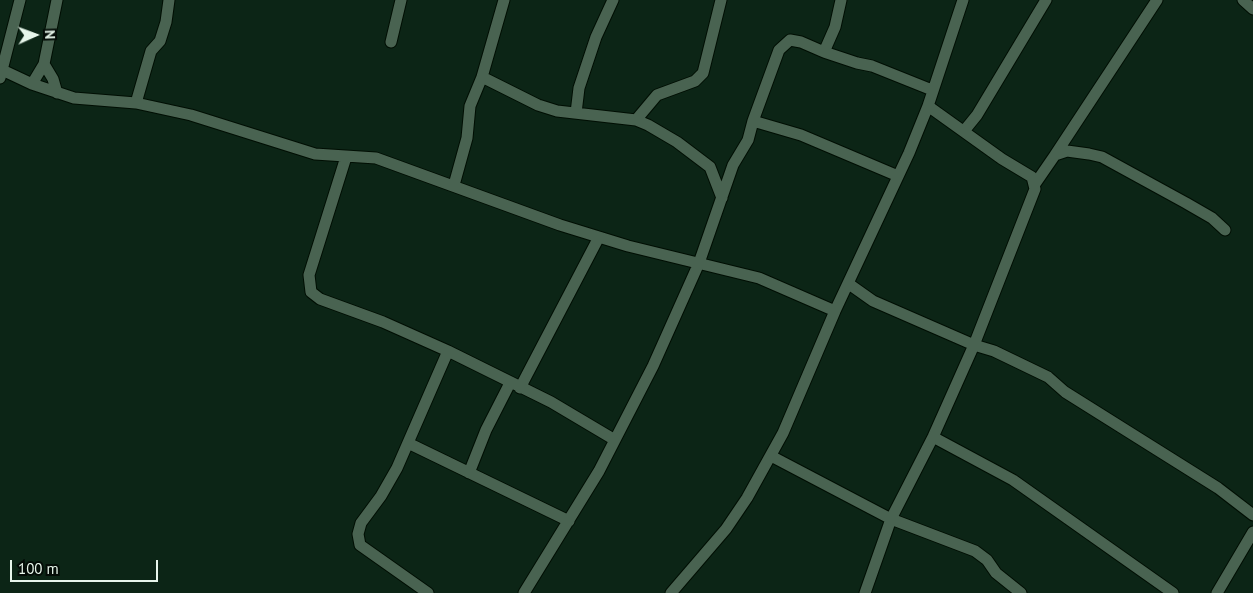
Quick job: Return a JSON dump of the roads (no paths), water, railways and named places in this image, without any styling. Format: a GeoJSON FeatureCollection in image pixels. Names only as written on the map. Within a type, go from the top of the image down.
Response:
{"type":"FeatureCollection","features":[{"type":"Feature","properties":{"kind":"street"},"geometry":{"type":"LineString","coordinates":[[20,0],[1,72],[32,84],[57,93],[98,101],[136,103],[191,114],[315,154],[376,158],[551,222],[598,237],[759,278],[834,312]]}},
{"type":"Feature","properties":{"kind":"street"},"geometry":{"type":"LineString","coordinates":[[32,84],[44,64],[57,0]]}},
{"type":"Feature","properties":{"kind":"street"},"geometry":{"type":"LineString","coordinates":[[136,103],[150,51],[160,41],[166,22],[169,0]]}},
{"type":"Feature","properties":{"kind":"street"},"geometry":{"type":"LineString","coordinates":[[391,42],[401,0]]}},
{"type":"Feature","properties":{"kind":"street"},"geometry":{"type":"LineString","coordinates":[[454,185],[465,146],[470,106],[482,77],[504,0]]}},
{"type":"Feature","properties":{"kind":"street"},"geometry":{"type":"LineString","coordinates":[[576,113],[579,88],[596,37],[613,0]]}},
{"type":"Feature","properties":{"kind":"street"},"geometry":{"type":"LineString","coordinates":[[636,120],[657,95],[695,81],[703,73],[722,0]]}},
{"type":"Feature","properties":{"kind":"street"},"geometry":{"type":"LineString","coordinates":[[824,52],[834,28],[841,0]]}},
{"type":"Feature","properties":{"kind":"street"},"geometry":{"type":"LineString","coordinates":[[671,593],[726,529],[747,498],[771,456],[802,392],[834,312],[849,284],[928,106],[963,0]]}},
{"type":"Feature","properties":{"kind":"street"},"geometry":{"type":"LineString","coordinates":[[964,131],[977,115],[1046,0]]}},
{"type":"Feature","properties":{"kind":"street"},"geometry":{"type":"LineString","coordinates":[[864,593],[891,519],[933,437],[974,345],[1033,195],[1035,184],[1158,0]]}},
{"type":"Feature","properties":{"kind":"street"},"geometry":{"type":"LineString","coordinates":[[1243,0],[1253,9]]}},
{"type":"Feature","properties":{"kind":"street"},"geometry":{"type":"LineString","coordinates":[[524,593],[600,471],[653,366],[699,263],[733,165],[748,140],[779,50],[790,40],[801,42],[824,52],[872,66],[932,90]]}},
{"type":"Feature","properties":{"kind":"street"},"geometry":{"type":"LineString","coordinates":[[44,64],[53,78],[57,93]]}},
{"type":"Feature","properties":{"kind":"street"},"geometry":{"type":"LineString","coordinates":[[482,77],[557,111],[636,120],[677,142],[710,167],[722,198]]}},
{"type":"Feature","properties":{"kind":"street"},"geometry":{"type":"LineString","coordinates":[[928,106],[1002,159],[1024,170],[1032,177],[1035,184]]}},
{"type":"Feature","properties":{"kind":"street"},"geometry":{"type":"LineString","coordinates":[[753,121],[801,135],[898,176]]}},
{"type":"Feature","properties":{"kind":"street"},"geometry":{"type":"LineString","coordinates":[[1055,155],[1067,151],[1102,157],[1212,218],[1225,230]]}},
{"type":"Feature","properties":{"kind":"street"},"geometry":{"type":"LineString","coordinates":[[346,157],[309,275],[308,285],[311,292],[320,299],[383,322],[448,351],[552,402],[615,440]]}},
{"type":"Feature","properties":{"kind":"street"},"geometry":{"type":"LineString","coordinates":[[710,167],[733,165]]}},
{"type":"Feature","properties":{"kind":"street"},"geometry":{"type":"LineString","coordinates":[[469,473],[486,430],[515,385],[598,237]]}},
{"type":"Feature","properties":{"kind":"street"},"geometry":{"type":"LineString","coordinates":[[849,284],[873,301],[974,345],[994,351],[1048,377],[1064,392],[1218,488],[1253,515]]}},
{"type":"Feature","properties":{"kind":"street"},"geometry":{"type":"LineString","coordinates":[[428,593],[360,545],[358,534],[361,523],[381,496],[408,443],[448,351]]}},
{"type":"Feature","properties":{"kind":"street"},"geometry":{"type":"LineString","coordinates":[[933,437],[1013,480],[1173,593]]}},
{"type":"Feature","properties":{"kind":"street"},"geometry":{"type":"LineString","coordinates":[[408,443],[569,521]]}},
{"type":"Feature","properties":{"kind":"street"},"geometry":{"type":"LineString","coordinates":[[771,456],[891,519],[975,551],[987,560],[996,573],[1021,593]]}},
{"type":"Feature","properties":{"kind":"street"},"geometry":{"type":"LineString","coordinates":[[1217,593],[1253,532]]}}]}
